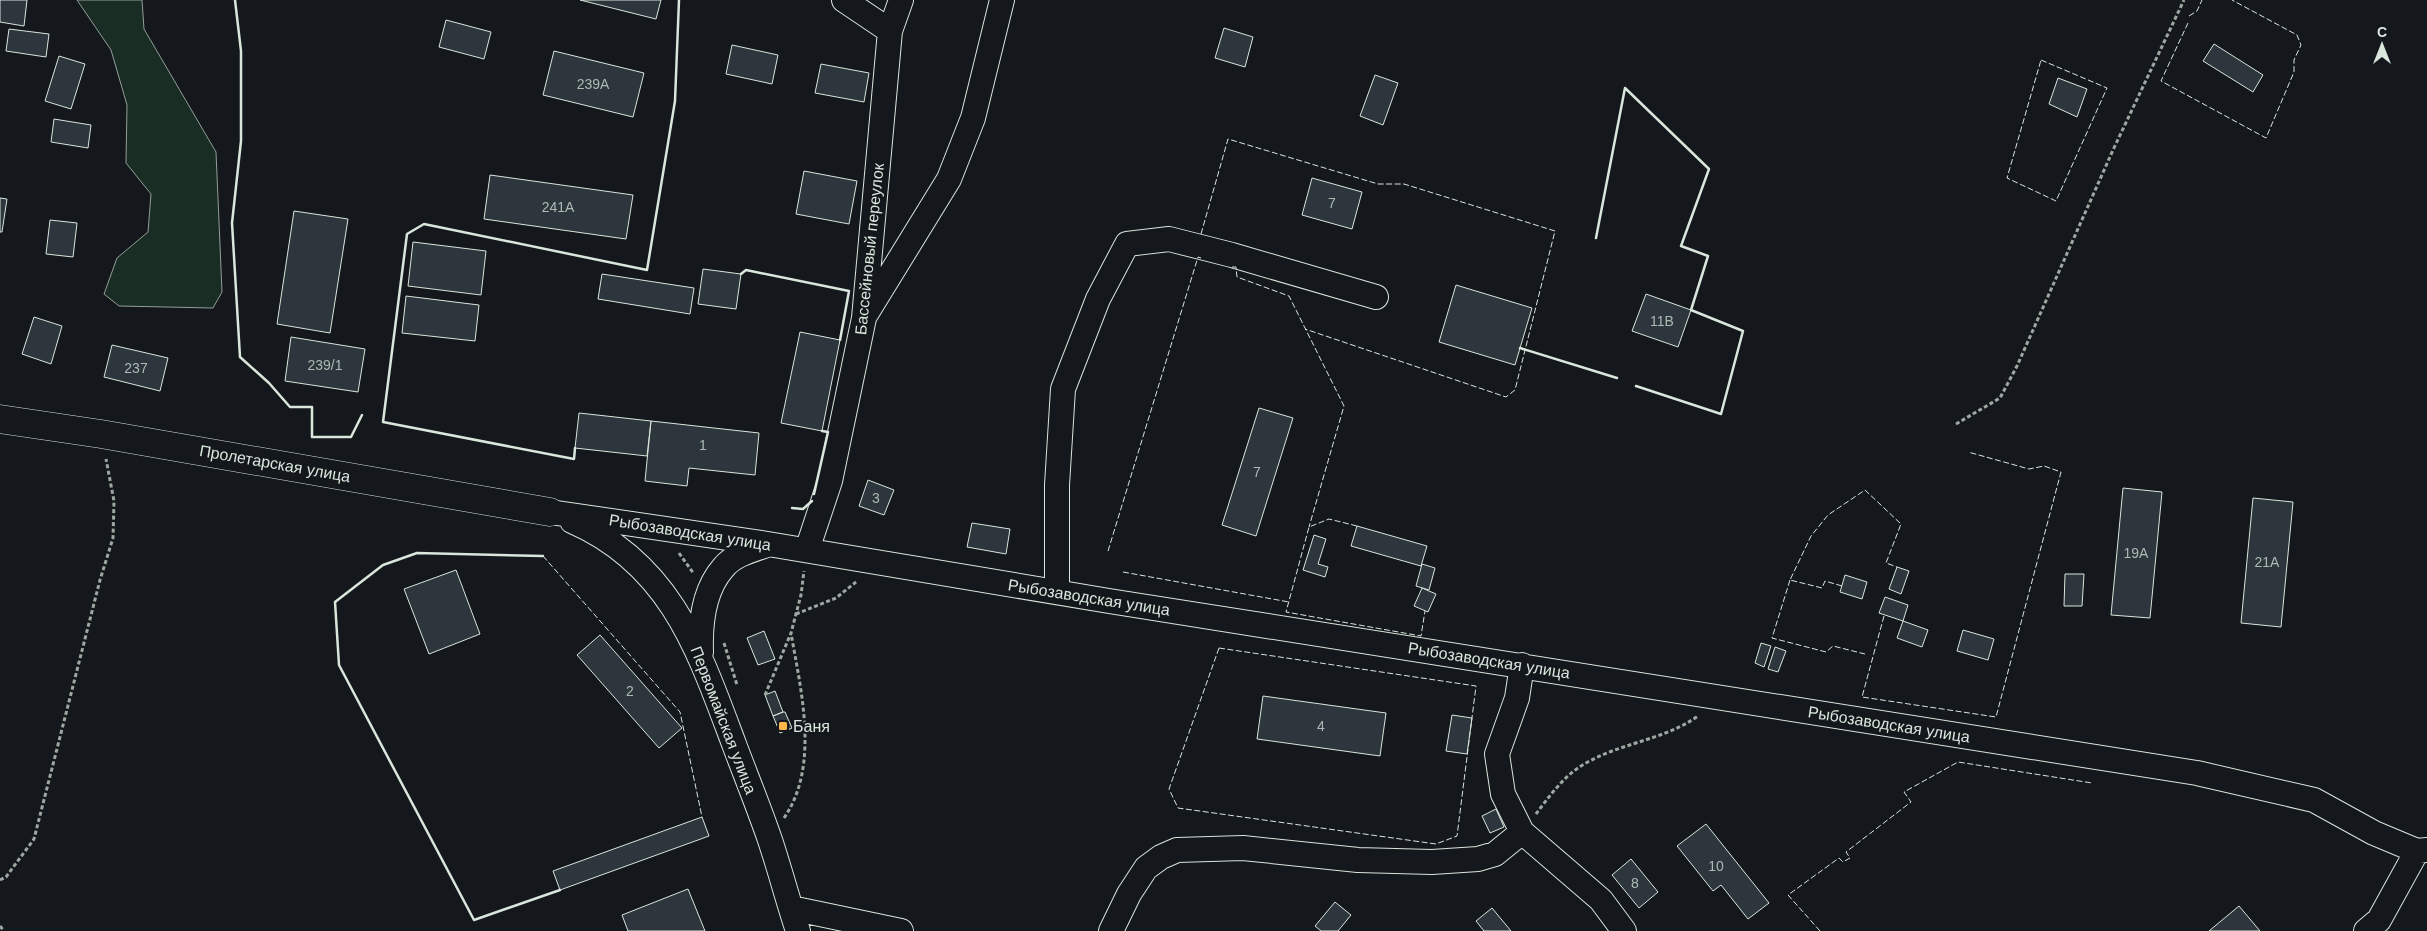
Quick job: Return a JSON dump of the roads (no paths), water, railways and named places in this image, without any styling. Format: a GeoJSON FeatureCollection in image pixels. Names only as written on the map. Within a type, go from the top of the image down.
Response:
{"type":"FeatureCollection","features":[{"type":"Feature","properties":{"kind":"main road","name":"Пролетарская улица"},"geometry":{"type":"LineString","coordinates":[[0,419],[101,450],[550,512]]}},
{"type":"Feature","properties":{"kind":"street"},"geometry":{"type":"LineString","coordinates":[[844,0],[890,31]]}},
{"type":"Feature","properties":{"kind":"street","name":"Бассейновый переулок"},"geometry":{"type":"LineString","coordinates":[[807,550],[830,481],[864,318],[890,31],[901,0]]}},
{"type":"Feature","properties":{"kind":"street"},"geometry":{"type":"LineString","coordinates":[[864,318],[949,179],[973,118],[1002,0]]}},
{"type":"Feature","properties":{"kind":"street"},"geometry":{"type":"LineString","coordinates":[[1057,592],[1057,485],[1063,389],[1098,299],[1127,244],[1169,239],[1232,255],[1376,297]]}},
{"type":"Feature","properties":{"kind":"street","name":"Рыбозаводская улица"},"geometry":{"type":"LineString","coordinates":[[550,512],[807,550],[1057,592],[2197,773],[2314,800],[2374,833],[2422,851]]}},
{"type":"Feature","properties":{"kind":"street","name":"Первомайская улица"},"geometry":{"type":"LineString","coordinates":[[550,512],[592,530],[623,550],[647,574],[678,614],[701,656],[770,840],[798,931]]}},
{"type":"Feature","properties":{"kind":"street"},"geometry":{"type":"LineString","coordinates":[[701,656],[700,622],[709,593],[723,567],[741,555],[768,544]]}},
{"type":"Feature","properties":{"kind":"street"},"geometry":{"type":"LineString","coordinates":[[1522,666],[1517,698],[1497,754],[1503,794],[1522,832],[1601,900],[1624,931]]}},
{"type":"Feature","properties":{"kind":"street"},"geometry":{"type":"LineString","coordinates":[[1111,931],[1129,894],[1146,868],[1161,857],[1177,850],[1243,848],[1358,860],[1432,862],[1478,859],[1495,854],[1522,832]]}},
{"type":"Feature","properties":{"kind":"street"},"geometry":{"type":"LineString","coordinates":[[2366,931],[2380,920],[2422,851]]}},
{"type":"Feature","properties":{"kind":"street"},"geometry":{"type":"LineString","coordinates":[[791,908],[901,931]]}},
{"type":"Feature","properties":{"kind":"place","name":"Баня"},"geometry":{"type":"Point","coordinates":[783,726]}}]}
